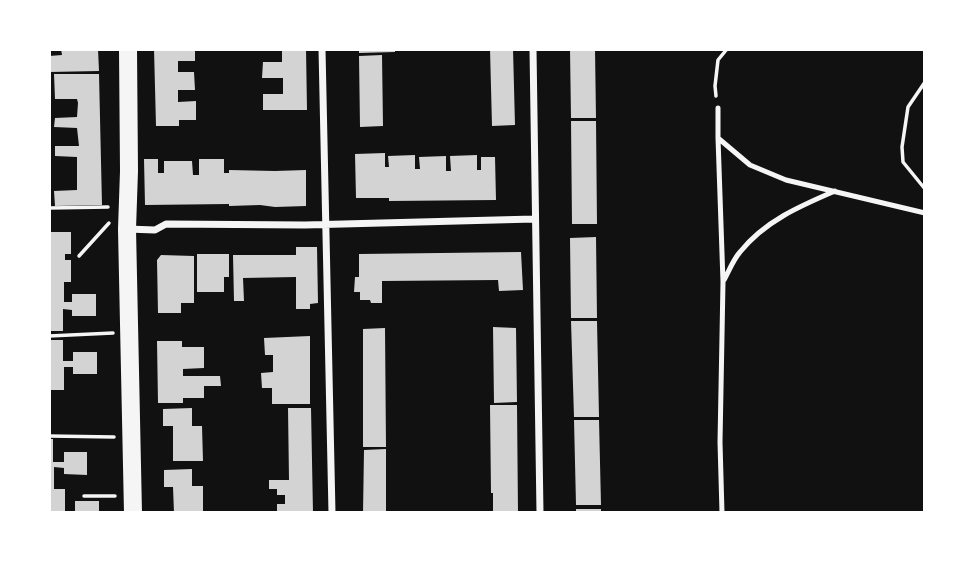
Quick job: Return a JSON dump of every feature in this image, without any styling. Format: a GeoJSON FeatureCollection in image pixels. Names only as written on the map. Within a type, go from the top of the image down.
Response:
{"type":"FeatureCollection","features":[{"type":"Feature","properties":{"kind":"main road"},"geometry":{"type":"LineString","coordinates":[[128,49],[129,171],[119,226],[133,513]]}},
{"type":"Feature","properties":{"kind":"street"},"geometry":{"type":"LineString","coordinates":[[321,49],[332,513]]}},
{"type":"Feature","properties":{"kind":"street"},"geometry":{"type":"LineString","coordinates":[[533,49],[540,513]]}},
{"type":"Feature","properties":{"kind":"street"},"geometry":{"type":"LineString","coordinates":[[119,226],[155,230],[166,224],[305,225],[534,219]]}},
{"type":"Feature","properties":{"kind":"lane"},"geometry":{"type":"LineString","coordinates":[[718,108],[723,282],[720,442],[722,513]]}},
{"type":"Feature","properties":{"kind":"lane"},"geometry":{"type":"LineString","coordinates":[[718,138],[750,165],[786,180],[925,213]]}},
{"type":"Feature","properties":{"kind":"lane"},"geometry":{"type":"LineString","coordinates":[[723,282],[738,254],[759,232],[792,209],[835,191]]}},
{"type":"Feature","properties":{"kind":"path"},"geometry":{"type":"LineString","coordinates":[[718,108],[715,86],[718,60],[727,49]]}},
{"type":"Feature","properties":{"kind":"path"},"geometry":{"type":"LineString","coordinates":[[925,82],[908,107],[901,147],[903,162],[925,190]]}},
{"type":"Feature","properties":{"kind":"path"},"geometry":{"type":"LineString","coordinates":[[49,208],[110,207]]}},
{"type":"Feature","properties":{"kind":"path"},"geometry":{"type":"LineString","coordinates":[[79,256],[119,226]]}},
{"type":"Feature","properties":{"kind":"path"},"geometry":{"type":"LineString","coordinates":[[49,336],[115,333]]}},
{"type":"Feature","properties":{"kind":"path"},"geometry":{"type":"LineString","coordinates":[[49,436],[116,437]]}},
{"type":"Feature","properties":{"kind":"path"},"geometry":{"type":"LineString","coordinates":[[84,496],[117,496]]}},
{"type":"Feature","properties":{"kind":"building"},"geometry":{"type":"Polygon","coordinates":[[[61,49],[98,49],[99,71],[49,72],[49,56],[62,55],[61,49]]]}},
{"type":"Feature","properties":{"kind":"building"},"geometry":{"type":"Polygon","coordinates":[[[154,49],[195,49],[195,61],[178,61],[178,72],[194,72],[195,90],[178,90],[178,102],[196,101],[196,120],[179,120],[179,126],[156,126],[154,49]]]}},
{"type":"Feature","properties":{"kind":"building"},"geometry":{"type":"Polygon","coordinates":[[[282,49],[306,49],[307,110],[263,110],[263,94],[283,94],[283,78],[262,78],[263,62],[282,62],[282,49]]]}},
{"type":"Feature","properties":{"kind":"building"},"geometry":{"type":"Polygon","coordinates":[[[359,49],[395,49],[395,52],[359,53],[359,49]]]}},
{"type":"Feature","properties":{"kind":"building"},"geometry":{"type":"Polygon","coordinates":[[[490,49],[513,49],[515,125],[492,126],[490,49]]]}},
{"type":"Feature","properties":{"kind":"building"},"geometry":{"type":"Polygon","coordinates":[[[570,49],[595,49],[596,118],[571,118],[570,49]]]}},
{"type":"Feature","properties":{"kind":"building"},"geometry":{"type":"Polygon","coordinates":[[[382,55],[383,126],[360,127],[359,56],[382,55]]]}},
{"type":"Feature","properties":{"kind":"building"},"geometry":{"type":"Polygon","coordinates":[[[54,74],[99,74],[102,205],[55,206],[54,191],[77,190],[77,157],[55,156],[55,146],[79,146],[77,128],[54,127],[55,118],[77,117],[78,103],[77,99],[55,99],[54,74]]]}},
{"type":"Feature","properties":{"kind":"building"},"geometry":{"type":"Polygon","coordinates":[[[571,121],[596,121],[597,224],[572,224],[571,121]]]}},
{"type":"Feature","properties":{"kind":"building"},"geometry":{"type":"Polygon","coordinates":[[[385,153],[385,167],[389,167],[388,156],[415,155],[415,169],[420,169],[419,157],[446,156],[446,171],[451,171],[450,156],[477,155],[477,170],[481,170],[481,157],[495,157],[496,200],[389,201],[389,198],[356,198],[355,154],[385,153]]]}},
{"type":"Feature","properties":{"kind":"building"},"geometry":{"type":"Polygon","coordinates":[[[144,159],[158,159],[158,173],[164,173],[164,161],[192,161],[193,175],[199,175],[199,159],[224,159],[224,173],[229,173],[229,170],[306,170],[306,206],[145,205],[144,159]]]}},
{"type":"Feature","properties":{"kind":"building"},"geometry":{"type":"Polygon","coordinates":[[[49,232],[71,232],[71,254],[65,254],[65,260],[71,260],[71,282],[64,282],[64,302],[72,302],[72,294],[96,294],[96,316],[72,316],[72,310],[63,309],[63,331],[49,331],[49,232]]]}},
{"type":"Feature","properties":{"kind":"building"},"geometry":{"type":"Polygon","coordinates":[[[596,237],[597,318],[571,318],[570,238],[596,237]]]}},
{"type":"Feature","properties":{"kind":"building"},"geometry":{"type":"Polygon","coordinates":[[[296,247],[317,247],[318,303],[310,304],[310,309],[296,309],[296,277],[243,278],[244,301],[234,301],[233,255],[296,255],[296,247]]]}},
{"type":"Feature","properties":{"kind":"building"},"geometry":{"type":"Polygon","coordinates":[[[521,252],[523,290],[499,291],[498,280],[382,281],[382,303],[360,300],[360,292],[354,292],[355,277],[359,277],[359,254],[521,252]]]}},
{"type":"Feature","properties":{"kind":"building"},"geometry":{"type":"Polygon","coordinates":[[[197,254],[229,254],[229,277],[224,277],[224,292],[197,292],[197,254]]]}},
{"type":"Feature","properties":{"kind":"building"},"geometry":{"type":"Polygon","coordinates":[[[161,255],[194,256],[194,303],[181,303],[181,313],[158,313],[157,260],[161,255]]]}},
{"type":"Feature","properties":{"kind":"building"},"geometry":{"type":"Polygon","coordinates":[[[571,321],[597,321],[599,417],[574,417],[571,321]]]}},
{"type":"Feature","properties":{"kind":"building"},"geometry":{"type":"Polygon","coordinates":[[[493,327],[516,328],[517,402],[494,403],[493,327]]]}},
{"type":"Feature","properties":{"kind":"building"},"geometry":{"type":"Polygon","coordinates":[[[385,328],[386,447],[363,447],[363,329],[385,328]]]}},
{"type":"Feature","properties":{"kind":"building"},"geometry":{"type":"Polygon","coordinates":[[[310,336],[310,404],[272,404],[272,388],[262,388],[261,373],[273,372],[273,355],[265,355],[264,338],[310,336]]]}},
{"type":"Feature","properties":{"kind":"building"},"geometry":{"type":"Polygon","coordinates":[[[49,340],[63,340],[63,361],[73,361],[73,352],[97,352],[97,374],[73,374],[73,367],[64,367],[64,390],[49,390],[49,340]]]}},
{"type":"Feature","properties":{"kind":"building"},"geometry":{"type":"Polygon","coordinates":[[[157,341],[182,341],[182,347],[204,347],[204,368],[183,369],[183,376],[220,376],[221,386],[204,386],[204,398],[183,398],[183,403],[158,403],[157,341]]]}},
{"type":"Feature","properties":{"kind":"building"},"geometry":{"type":"Polygon","coordinates":[[[490,405],[517,405],[518,513],[493,513],[490,405]]]}},
{"type":"Feature","properties":{"kind":"building"},"geometry":{"type":"Polygon","coordinates":[[[192,408],[192,426],[202,426],[203,461],[173,461],[173,426],[163,426],[163,409],[192,408]]]}},
{"type":"Feature","properties":{"kind":"building"},"geometry":{"type":"Polygon","coordinates":[[[288,408],[311,408],[313,513],[277,513],[277,504],[285,504],[285,495],[277,495],[277,489],[269,489],[269,480],[289,480],[288,408]]]}},
{"type":"Feature","properties":{"kind":"building"},"geometry":{"type":"Polygon","coordinates":[[[574,420],[599,420],[601,505],[576,505],[574,420]]]}},
{"type":"Feature","properties":{"kind":"building"},"geometry":{"type":"Polygon","coordinates":[[[49,439],[53,439],[53,462],[64,462],[64,452],[87,452],[87,475],[64,474],[64,468],[54,467],[54,489],[65,489],[65,513],[49,511],[49,439]]]}},
{"type":"Feature","properties":{"kind":"building"},"geometry":{"type":"Polygon","coordinates":[[[386,449],[386,513],[363,513],[364,450],[386,449]]]}},
{"type":"Feature","properties":{"kind":"building"},"geometry":{"type":"Polygon","coordinates":[[[192,469],[192,486],[203,486],[203,513],[174,513],[173,487],[164,487],[164,470],[192,469]]]}},
{"type":"Feature","properties":{"kind":"building"},"geometry":{"type":"Polygon","coordinates":[[[75,501],[99,501],[99,513],[75,513],[75,501]]]}},
{"type":"Feature","properties":{"kind":"building"},"geometry":{"type":"Polygon","coordinates":[[[576,509],[601,509],[601,513],[576,513],[576,509]]]}}]}
